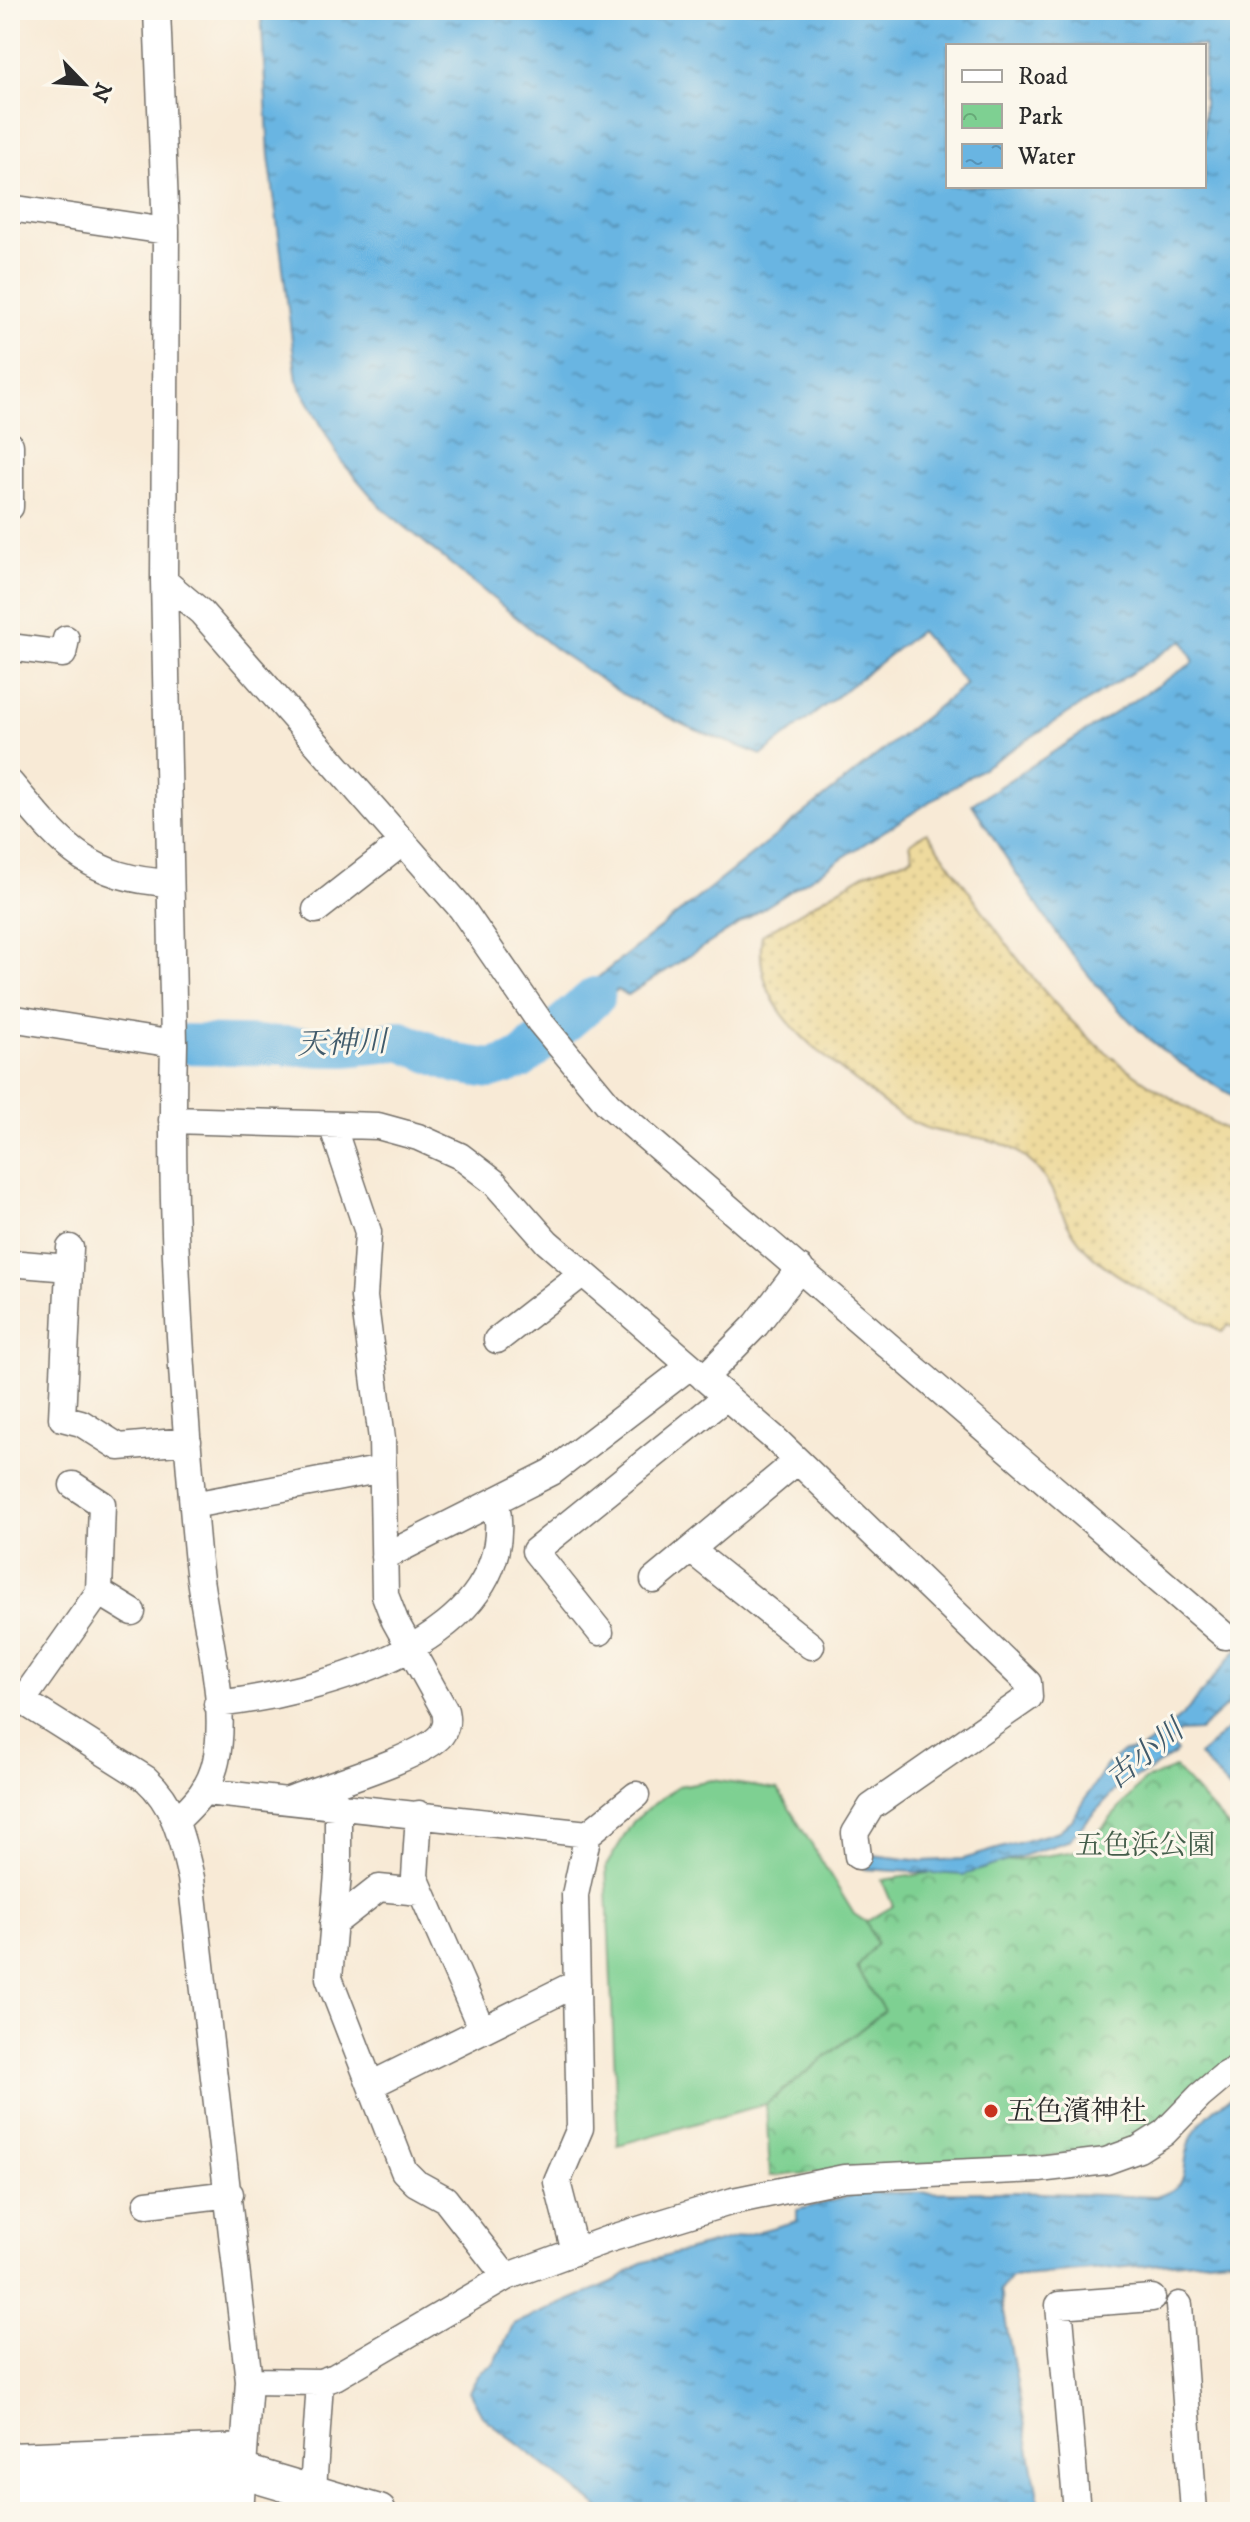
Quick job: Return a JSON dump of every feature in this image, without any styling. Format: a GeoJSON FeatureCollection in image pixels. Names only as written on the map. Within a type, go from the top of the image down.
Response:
{"type":"FeatureCollection","features":[{"type":"Feature","properties":{"kind":"street"},"geometry":{"type":"LineString","coordinates":[[157,10],[166,231],[164,581],[174,1044],[172,1120],[179,1332],[193,1505],[217,1704],[216,1761],[206,1792],[177,1820]]}},
{"type":"Feature","properties":{"kind":"street"},"geometry":{"type":"LineString","coordinates":[[10,208],[166,231]]}},
{"type":"Feature","properties":{"kind":"street"},"geometry":{"type":"LineString","coordinates":[[10,445],[10,507]]}},
{"type":"Feature","properties":{"kind":"street"},"geometry":{"type":"LineString","coordinates":[[164,581],[201,612],[462,909],[540,1022],[608,1104],[1225,1636]]}},
{"type":"Feature","properties":{"kind":"street"},"geometry":{"type":"LineString","coordinates":[[10,647],[63,654],[66,639]]}},
{"type":"Feature","properties":{"kind":"street"},"geometry":{"type":"LineString","coordinates":[[10,783],[65,846],[97,867],[131,881],[170,883]]}},
{"type":"Feature","properties":{"kind":"street"},"geometry":{"type":"LineString","coordinates":[[316,910],[403,842]]}},
{"type":"Feature","properties":{"kind":"street"},"geometry":{"type":"LineString","coordinates":[[10,1018],[174,1044]]}},
{"type":"Feature","properties":{"kind":"street"},"geometry":{"type":"LineString","coordinates":[[172,1120],[378,1126],[418,1137],[460,1156],[494,1182],[547,1242],[797,1461],[1028,1683],[1029,1697],[871,1807],[855,1833],[858,1856]]}},
{"type":"Feature","properties":{"kind":"street"},"geometry":{"type":"LineString","coordinates":[[291,1799],[422,1749],[441,1735],[447,1722],[445,1711],[410,1650],[385,1595],[383,1469],[364,1297],[368,1232],[332,1125]]}},
{"type":"Feature","properties":{"kind":"street"},"geometry":{"type":"LineString","coordinates":[[21,1264],[70,1258],[62,1418],[81,1423],[119,1447],[188,1441]]}},
{"type":"Feature","properties":{"kind":"street"},"geometry":{"type":"LineString","coordinates":[[384,1557],[552,1472],[697,1372],[756,1325],[800,1268]]}},
{"type":"Feature","properties":{"kind":"street"},"geometry":{"type":"LineString","coordinates":[[497,1340],[583,1273]]}},
{"type":"Feature","properties":{"kind":"street"},"geometry":{"type":"LineString","coordinates":[[600,1632],[535,1551],[726,1397]]}},
{"type":"Feature","properties":{"kind":"street"},"geometry":{"type":"LineString","coordinates":[[654,1580],[797,1461]]}},
{"type":"Feature","properties":{"kind":"street"},"geometry":{"type":"LineString","coordinates":[[193,1505],[383,1469]]}},
{"type":"Feature","properties":{"kind":"street"},"geometry":{"type":"LineString","coordinates":[[73,1485],[102,1504],[99,1592],[16,1697],[146,1779],[163,1794],[177,1820],[191,1878],[230,2194],[249,2381],[242,2483]]}},
{"type":"Feature","properties":{"kind":"street"},"geometry":{"type":"LineString","coordinates":[[217,1704],[272,1698],[410,1650],[453,1620],[475,1595],[494,1559],[500,1524],[496,1503]]}},
{"type":"Feature","properties":{"kind":"street"},"geometry":{"type":"LineString","coordinates":[[691,1550],[811,1646]]}},
{"type":"Feature","properties":{"kind":"street"},"geometry":{"type":"LineString","coordinates":[[99,1592],[132,1612]]}},
{"type":"Feature","properties":{"kind":"street"},"geometry":{"type":"LineString","coordinates":[[206,1792],[338,1804],[588,1834]]}},
{"type":"Feature","properties":{"kind":"street"},"geometry":{"type":"LineString","coordinates":[[575,2252],[557,2182],[580,2128],[575,1895],[588,1834],[636,1795]]}},
{"type":"Feature","properties":{"kind":"street"},"geometry":{"type":"LineString","coordinates":[[338,1804],[338,1874],[329,1978],[404,2171],[416,2183],[445,2199],[506,2277]]}},
{"type":"Feature","properties":{"kind":"street"},"geometry":{"type":"LineString","coordinates":[[419,1814],[415,1877],[482,2030]]}},
{"type":"Feature","properties":{"kind":"street"},"geometry":{"type":"LineString","coordinates":[[333,1924],[379,1888],[420,1892]]}},
{"type":"Feature","properties":{"kind":"street"},"geometry":{"type":"LineString","coordinates":[[371,2085],[577,1983]]}},
{"type":"Feature","properties":{"kind":"street"},"geometry":{"type":"LineString","coordinates":[[249,2381],[320,2382],[335,2377],[506,2277],[733,2201],[844,2178],[1039,2169],[1106,2161],[1139,2149],[1164,2133],[1200,2096],[1240,2067]]}},
{"type":"Feature","properties":{"kind":"street"},"geometry":{"type":"LineString","coordinates":[[147,2204],[230,2194]]}},
{"type":"Feature","properties":{"kind":"street"},"geometry":{"type":"LineString","coordinates":[[1077,2512],[1059,2305],[1152,2298]]}},
{"type":"Feature","properties":{"kind":"street"},"geometry":{"type":"LineString","coordinates":[[1179,2305],[1194,2512]]}},
{"type":"Feature","properties":{"kind":"street"},"geometry":{"type":"LineString","coordinates":[[313,2490],[320,2382]]}},
{"type":"Feature","properties":{"kind":"street"},"geometry":{"type":"LineString","coordinates":[[10,2456],[313,2490],[379,2512]]}},
{"type":"Feature","properties":{"kind":"street"},"geometry":{"type":"LineString","coordinates":[[25,2482],[242,2483]]}},
{"type":"Feature","properties":{"kind":"street"},"geometry":{"type":"LineString","coordinates":[[10,2511],[242,2483]]}},
{"type":"Feature","properties":{"kind":"sand"},"geometry":{"type":"Polygon","coordinates":[[[927,832],[1002,938],[1063,1013],[1103,1050],[1140,1078],[1240,1137],[1240,1330],[1229,1324],[1222,1332],[1111,1270],[1095,1258],[1073,1233],[1049,1185],[1032,1163],[1018,1152],[994,1141],[931,1129],[902,1116],[801,1036],[774,1001],[765,981],[761,959],[762,935],[866,873],[913,857],[910,843],[927,832]]]}},
{"type":"Feature","properties":{"kind":"green space","name":"五色浜公園"},"geometry":{"type":"Polygon","coordinates":[[[1175,1768],[1240,1840],[1240,2056],[1138,2139],[1098,2153],[770,2176],[766,2104],[884,2011],[857,1968],[876,1943],[866,1922],[893,1906],[882,1880],[1083,1850],[1144,1780],[1175,1768]]]}},
{"type":"Feature","properties":{"kind":"green space"},"geometry":{"type":"Polygon","coordinates":[[[712,1780],[778,1790],[854,1914],[866,1922],[876,1943],[857,1968],[884,2011],[766,2104],[618,2145],[606,1866],[633,1822],[650,1807],[678,1786],[712,1780]]]}},
{"type":"Feature","properties":{"kind":"water"},"geometry":{"type":"Polygon","coordinates":[[[261,10],[1240,10],[1240,1100],[1162,1050],[1114,1005],[1069,951],[972,804],[1194,662],[1183,640],[628,995],[617,990],[599,1003],[586,987],[966,684],[920,631],[762,755],[688,727],[622,694],[555,649],[381,507],[341,461],[297,381],[269,156],[261,10]]]}},
{"type":"Feature","properties":{"kind":"water","name":"古小川"},"geometry":{"type":"Polygon","coordinates":[[[1240,1646],[1240,1694],[1199,1731],[1179,1732],[1170,1743],[1177,1752],[1146,1773],[1123,1782],[1068,1841],[964,1875],[864,1869],[864,1854],[922,1861],[963,1859],[1059,1831],[1072,1820],[1107,1765],[1123,1752],[1143,1749],[1184,1714],[1240,1646]]]}},
{"type":"Feature","properties":{"kind":"water"},"geometry":{"type":"Polygon","coordinates":[[[1231,1726],[1240,1736],[1240,1800],[1199,1756],[1231,1726]]]}},
{"type":"Feature","properties":{"kind":"water"},"geometry":{"type":"Polygon","coordinates":[[[1240,2093],[1240,2257],[1011,2277],[1000,2291],[1041,2512],[605,2512],[483,2417],[469,2391],[481,2371],[494,2364],[514,2324],[617,2280],[641,2263],[797,2221],[797,2210],[862,2193],[1016,2192],[1156,2197],[1168,2193],[1176,2188],[1183,2177],[1189,2145],[1202,2121],[1240,2093]]]}},
{"type":"Feature","properties":{"kind":"waterway","name":"天神川"},"geometry":{"type":"LineString","coordinates":[[560,1027],[595,997]]}},
{"type":"Feature","properties":{"kind":"waterway","name":"天神川"},"geometry":{"type":"LineString","coordinates":[[182,1044],[344,1047],[401,1041],[458,1064],[491,1069],[520,1060],[539,1044]]}},
{"type":"Feature","properties":{"kind":"place","name":"五色濱神社"},"geometry":{"type":"Point","coordinates":[991,2111]}}]}
